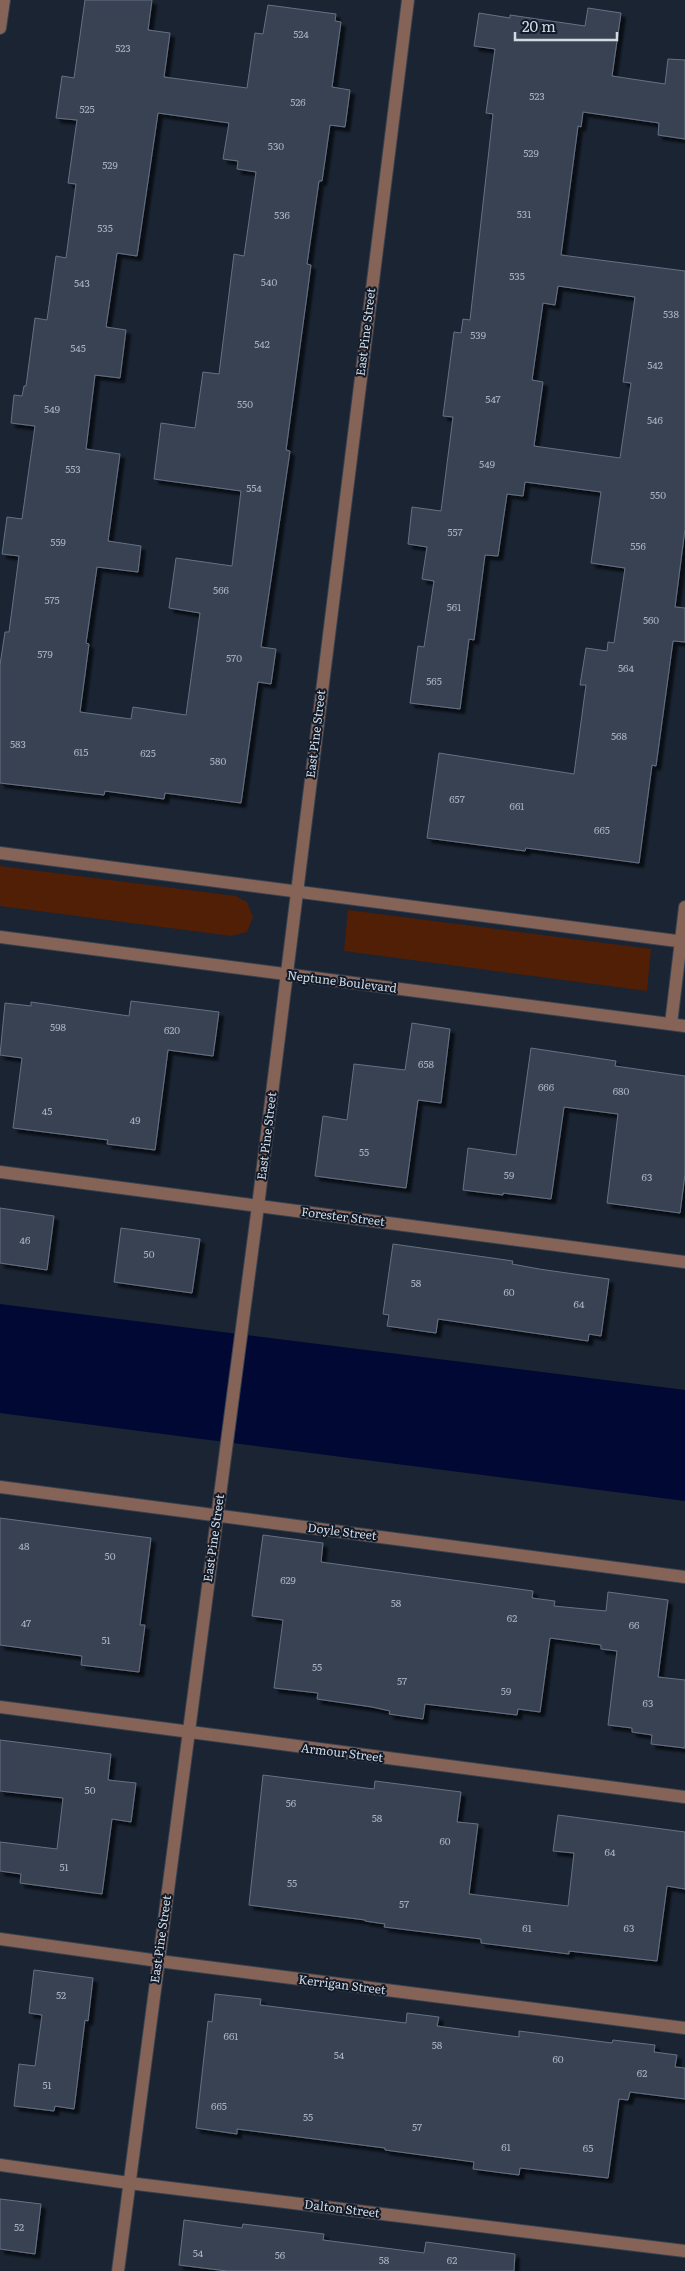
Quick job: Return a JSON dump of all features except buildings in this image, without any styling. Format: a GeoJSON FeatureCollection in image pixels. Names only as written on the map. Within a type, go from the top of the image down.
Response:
{"type":"FeatureCollection","features":[{"type":"Feature","properties":{"kind":"street"},"geometry":{"type":"LineString","coordinates":[[0,28],[4,0]]}},
{"type":"Feature","properties":{"kind":"street","name":"East Pine Street"},"geometry":{"type":"LineString","coordinates":[[118,2271],[288,974],[408,0]]}},
{"type":"Feature","properties":{"kind":"street"},"geometry":{"type":"LineString","coordinates":[[0,853],[683,942]]}},
{"type":"Feature","properties":{"kind":"street"},"geometry":{"type":"LineString","coordinates":[[671,1024],[683,942],[685,907]]}},
{"type":"Feature","properties":{"kind":"street","name":"Neptune Boulevard"},"geometry":{"type":"LineString","coordinates":[[0,937],[685,1026]]}},
{"type":"Feature","properties":{"kind":"street","name":"Forester Street"},"geometry":{"type":"LineString","coordinates":[[0,1172],[685,1262]]}},
{"type":"Feature","properties":{"kind":"street","name":"Doyle Street"},"geometry":{"type":"LineString","coordinates":[[0,1487],[685,1577]]}},
{"type":"Feature","properties":{"kind":"street","name":"Armour Street"},"geometry":{"type":"LineString","coordinates":[[0,1706],[189,1733],[685,1797]]}},
{"type":"Feature","properties":{"kind":"street","name":"Kerrigan Street"},"geometry":{"type":"LineString","coordinates":[[0,1939],[685,2028]]}},
{"type":"Feature","properties":{"kind":"street","name":"Dalton Street"},"geometry":{"type":"LineString","coordinates":[[0,2165],[129,2183],[685,2251]]}},
{"type":"Feature","properties":{"kind":"shaded area"},"geometry":{"type":"Polygon","coordinates":[[[0,866],[236,896],[247,902],[253,917],[247,932],[231,936],[0,906],[0,866]]]}},
{"type":"Feature","properties":{"kind":"shaded area"},"geometry":{"type":"Polygon","coordinates":[[[348,910],[651,949],[647,991],[344,951],[348,910]]]}},
{"type":"Feature","properties":{"kind":"water"},"geometry":{"type":"Polygon","coordinates":[[[0,1304],[685,1390],[685,1501],[0,1413],[0,1304]]]}}]}
